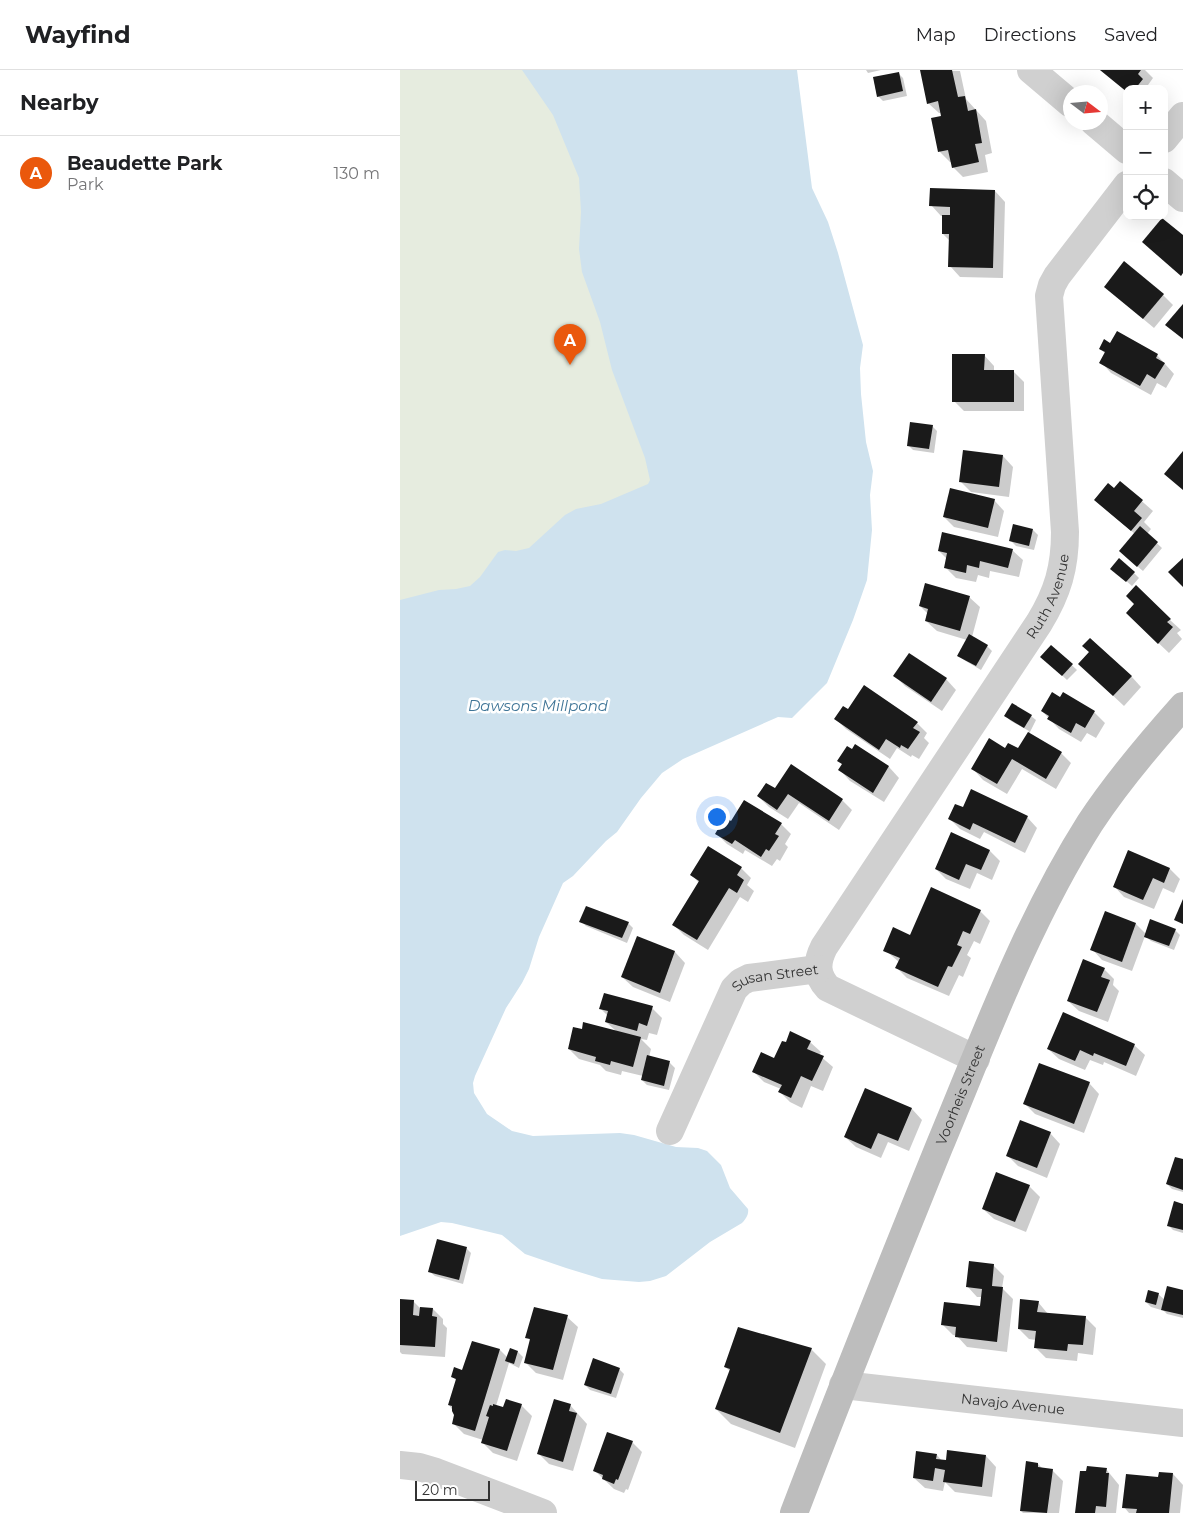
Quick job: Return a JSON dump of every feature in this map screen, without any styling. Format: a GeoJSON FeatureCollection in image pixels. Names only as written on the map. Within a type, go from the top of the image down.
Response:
{"type":"FeatureCollection","features":[{"type":"Feature","properties":{"kind":"street"},"geometry":{"type":"LineString","coordinates":[[1031,70],[1063,97]]}},
{"type":"Feature","properties":{"kind":"street"},"geometry":{"type":"LineString","coordinates":[[1168,134],[1183,116]]}},
{"type":"Feature","properties":{"kind":"street"},"geometry":{"type":"LineString","coordinates":[[1103,130],[1123,147]]}},
{"type":"Feature","properties":{"kind":"street"},"geometry":{"type":"LineString","coordinates":[[1168,185],[1183,198]]}},
{"type":"Feature","properties":{"kind":"street","name":"Ruth Avenue"},"geometry":{"type":"LineString","coordinates":[[818,969],[819,958],[824,948],[1039,623],[1056,592],[1063,566],[1065,532],[1049,296],[1056,276],[1123,190]]}},
{"type":"Feature","properties":{"kind":"street","name":"Voorheis Street"},"geometry":{"type":"LineString","coordinates":[[794,1513],[843,1385],[1021,952],[1074,850],[1112,793],[1183,706]]}},
{"type":"Feature","properties":{"kind":"street","name":"Susan Street"},"geometry":{"type":"LineString","coordinates":[[670,1131],[734,989],[741,982],[749,978],[818,969],[823,982],[836,993],[976,1059]]}},
{"type":"Feature","properties":{"kind":"street","name":"Navajo Avenue"},"geometry":{"type":"LineString","coordinates":[[843,1385],[1183,1423]]}},
{"type":"Feature","properties":{"kind":"street"},"geometry":{"type":"LineString","coordinates":[[400,1465],[419,1467],[436,1472],[543,1513]]}},
{"type":"Feature","properties":{"kind":"shaded area"},"geometry":{"type":"Polygon","coordinates":[[[400,70],[754,70],[752,483],[400,889],[400,70]]]}},
{"type":"Feature","properties":{"kind":"water","name":"Dawsons Millpond"},"geometry":{"type":"Polygon","coordinates":[[[522,70],[797,70],[812,188],[828,222],[863,345],[860,368],[861,394],[866,442],[873,471],[870,495],[872,530],[867,580],[827,683],[792,718],[778,717],[683,759],[662,773],[641,798],[617,832],[573,876],[563,883],[539,937],[529,969],[506,1008],[473,1083],[474,1093],[487,1114],[512,1131],[533,1136],[620,1133],[634,1135],[676,1147],[698,1148],[707,1151],[721,1165],[730,1188],[748,1209],[746,1218],[742,1223],[710,1242],[666,1276],[650,1281],[602,1279],[525,1254],[502,1235],[452,1223],[441,1222],[400,1236],[400,600],[439,590],[470,586],[480,577],[498,552],[529,548],[565,515],[576,509],[601,504],[648,484],[650,480],[645,458],[612,370],[600,322],[582,272],[579,249],[581,212],[579,178],[553,115],[522,70]]]}},
{"type":"Feature","properties":{"kind":"building"},"geometry":{"type":"Polygon","coordinates":[[[920,70],[952,70],[958,97],[965,96],[968,111],[976,109],[982,143],[975,144],[979,162],[952,168],[948,150],[938,152],[931,118],[941,116],[938,101],[927,104],[920,70]]]}},
{"type":"Feature","properties":{"kind":"building"},"geometry":{"type":"Polygon","coordinates":[[[1100,70],[1141,70],[1138,74],[1143,79],[1138,85],[1123,85],[1123,89],[1100,70]]]}},
{"type":"Feature","properties":{"kind":"building"},"geometry":{"type":"Polygon","coordinates":[[[899,72],[903,91],[877,97],[873,77],[899,72]]]}},
{"type":"Feature","properties":{"kind":"building"},"geometry":{"type":"Polygon","coordinates":[[[930,188],[995,190],[993,268],[948,267],[949,234],[942,234],[942,215],[950,215],[950,207],[929,206],[930,188]]]}},
{"type":"Feature","properties":{"kind":"building"},"geometry":{"type":"Polygon","coordinates":[[[1160,220],[1164,220],[1183,235],[1183,273],[1181,276],[1142,242],[1160,220]]]}},
{"type":"Feature","properties":{"kind":"building"},"geometry":{"type":"Polygon","coordinates":[[[1124,261],[1164,294],[1143,319],[1104,287],[1124,261]]]}},
{"type":"Feature","properties":{"kind":"building"},"geometry":{"type":"Polygon","coordinates":[[[1183,304],[1183,339],[1165,325],[1183,304]]]}},
{"type":"Feature","properties":{"kind":"building"},"geometry":{"type":"Polygon","coordinates":[[[1117,331],[1158,354],[1156,358],[1165,363],[1155,379],[1147,374],[1140,386],[1099,363],[1105,352],[1099,349],[1104,339],[1110,343],[1117,331]]]}},
{"type":"Feature","properties":{"kind":"building"},"geometry":{"type":"Polygon","coordinates":[[[952,354],[985,354],[984,370],[1014,370],[1014,402],[952,402],[952,354]]]}},
{"type":"Feature","properties":{"kind":"building"},"geometry":{"type":"Polygon","coordinates":[[[910,422],[933,425],[929,449],[907,446],[910,422]]]}},
{"type":"Feature","properties":{"kind":"building"},"geometry":{"type":"Polygon","coordinates":[[[963,450],[1003,455],[999,487],[959,482],[963,450]]]}},
{"type":"Feature","properties":{"kind":"building"},"geometry":{"type":"Polygon","coordinates":[[[1183,451],[1183,490],[1164,474],[1183,451]]]}},
{"type":"Feature","properties":{"kind":"building"},"geometry":{"type":"Polygon","coordinates":[[[1120,481],[1143,500],[1134,511],[1142,518],[1131,531],[1094,500],[1108,483],[1114,488],[1120,481]]]}},
{"type":"Feature","properties":{"kind":"building"},"geometry":{"type":"Polygon","coordinates":[[[950,488],[995,499],[988,528],[943,517],[950,488]]]}},
{"type":"Feature","properties":{"kind":"building"},"geometry":{"type":"Polygon","coordinates":[[[1013,524],[1033,529],[1029,546],[1009,541],[1013,524]]]}},
{"type":"Feature","properties":{"kind":"building"},"geometry":{"type":"Polygon","coordinates":[[[1140,526],[1158,542],[1137,567],[1119,551],[1140,526]]]}},
{"type":"Feature","properties":{"kind":"building"},"geometry":{"type":"Polygon","coordinates":[[[942,532],[1013,549],[1008,568],[980,561],[979,568],[967,565],[966,573],[944,568],[947,553],[938,551],[942,532]]]}},
{"type":"Feature","properties":{"kind":"building"},"geometry":{"type":"Polygon","coordinates":[[[1119,558],[1135,572],[1126,582],[1110,569],[1119,558]]]}},
{"type":"Feature","properties":{"kind":"building"},"geometry":{"type":"Polygon","coordinates":[[[1183,558],[1183,587],[1168,572],[1183,558]]]}},
{"type":"Feature","properties":{"kind":"building"},"geometry":{"type":"Polygon","coordinates":[[[925,583],[970,596],[960,631],[925,621],[928,609],[919,606],[925,583]]]}},
{"type":"Feature","properties":{"kind":"building"},"geometry":{"type":"Polygon","coordinates":[[[1136,585],[1171,619],[1167,622],[1173,627],[1158,644],[1126,613],[1134,604],[1126,596],[1136,585]]]}},
{"type":"Feature","properties":{"kind":"building"},"geometry":{"type":"Polygon","coordinates":[[[969,634],[988,645],[976,666],[957,656],[969,634]]]}},
{"type":"Feature","properties":{"kind":"building"},"geometry":{"type":"Polygon","coordinates":[[[1090,638],[1132,676],[1113,696],[1078,664],[1089,652],[1082,646],[1090,638]]]}},
{"type":"Feature","properties":{"kind":"building"},"geometry":{"type":"Polygon","coordinates":[[[1051,645],[1073,664],[1062,676],[1040,657],[1051,645]]]}},
{"type":"Feature","properties":{"kind":"building"},"geometry":{"type":"Polygon","coordinates":[[[909,653],[947,678],[931,702],[893,676],[909,653]]]}},
{"type":"Feature","properties":{"kind":"building"},"geometry":{"type":"Polygon","coordinates":[[[864,685],[918,722],[913,728],[920,732],[908,749],[901,745],[900,748],[886,739],[879,750],[834,719],[843,706],[848,709],[864,685]]]}},
{"type":"Feature","properties":{"kind":"building"},"geometry":{"type":"Polygon","coordinates":[[[1052,692],[1060,697],[1063,692],[1095,711],[1085,728],[1076,723],[1071,733],[1047,719],[1049,716],[1041,711],[1052,692]]]}},
{"type":"Feature","properties":{"kind":"building"},"geometry":{"type":"Polygon","coordinates":[[[1012,703],[1032,715],[1024,728],[1004,716],[1012,703]]]}},
{"type":"Feature","properties":{"kind":"building"},"geometry":{"type":"Polygon","coordinates":[[[1028,732],[1062,752],[1046,779],[1012,759],[997,784],[971,769],[989,738],[1005,748],[1008,743],[1018,748],[1028,732]]]}},
{"type":"Feature","properties":{"kind":"building"},"geometry":{"type":"Polygon","coordinates":[[[855,744],[889,766],[873,793],[838,770],[842,764],[837,761],[847,746],[852,749],[855,744]]]}},
{"type":"Feature","properties":{"kind":"building"},"geometry":{"type":"Polygon","coordinates":[[[791,764],[843,799],[829,821],[788,794],[777,810],[757,796],[766,783],[775,788],[791,764]]]}},
{"type":"Feature","properties":{"kind":"building"},"geometry":{"type":"Polygon","coordinates":[[[971,789],[1028,816],[1015,843],[973,823],[970,830],[948,819],[955,804],[963,807],[971,789]]]}},
{"type":"Feature","properties":{"kind":"building"},"geometry":{"type":"Polygon","coordinates":[[[744,800],[782,823],[775,834],[779,836],[769,851],[766,849],[761,857],[735,840],[732,844],[715,834],[725,817],[731,821],[744,800]]]}},
{"type":"Feature","properties":{"kind":"building"},"geometry":{"type":"Polygon","coordinates":[[[951,832],[990,850],[981,870],[966,864],[959,880],[935,869],[951,832]]]}},
{"type":"Feature","properties":{"kind":"building"},"geometry":{"type":"Polygon","coordinates":[[[708,846],[742,867],[737,875],[744,880],[737,893],[729,888],[697,940],[672,925],[699,881],[690,875],[708,846]]]}},
{"type":"Feature","properties":{"kind":"building"},"geometry":{"type":"Polygon","coordinates":[[[1128,850],[1170,868],[1164,883],[1153,878],[1143,900],[1113,887],[1128,850]]]}},
{"type":"Feature","properties":{"kind":"building"},"geometry":{"type":"Polygon","coordinates":[[[931,887],[981,910],[970,934],[963,931],[957,945],[962,947],[952,967],[948,966],[938,987],[895,968],[900,958],[883,951],[893,927],[910,935],[931,887]]]}},
{"type":"Feature","properties":{"kind":"building"},"geometry":{"type":"Polygon","coordinates":[[[1183,899],[1183,924],[1174,920],[1183,899]]]}},
{"type":"Feature","properties":{"kind":"building"},"geometry":{"type":"Polygon","coordinates":[[[586,906],[629,922],[622,938],[579,922],[586,906]]]}},
{"type":"Feature","properties":{"kind":"building"},"geometry":{"type":"Polygon","coordinates":[[[1105,911],[1136,923],[1122,962],[1090,950],[1105,911]]]}},
{"type":"Feature","properties":{"kind":"building"},"geometry":{"type":"Polygon","coordinates":[[[1150,919],[1176,929],[1169,946],[1144,937],[1150,919]]]}},
{"type":"Feature","properties":{"kind":"building"},"geometry":{"type":"Polygon","coordinates":[[[637,936],[675,951],[660,993],[621,977],[637,936]]]}},
{"type":"Feature","properties":{"kind":"building"},"geometry":{"type":"Polygon","coordinates":[[[1083,959],[1105,968],[1101,977],[1110,980],[1097,1012],[1067,1001],[1083,959]]]}},
{"type":"Feature","properties":{"kind":"building"},"geometry":{"type":"Polygon","coordinates":[[[604,993],[653,1006],[647,1026],[639,1023],[637,1031],[605,1022],[608,1011],[599,1009],[604,993]]]}},
{"type":"Feature","properties":{"kind":"building"},"geometry":{"type":"Polygon","coordinates":[[[1063,1012],[1135,1044],[1126,1066],[1094,1053],[1093,1056],[1080,1050],[1075,1061],[1047,1049],[1063,1012]]]}},
{"type":"Feature","properties":{"kind":"building"},"geometry":{"type":"Polygon","coordinates":[[[583,1022],[641,1037],[633,1067],[611,1061],[610,1065],[595,1061],[596,1057],[568,1049],[573,1027],[582,1029],[583,1022]]]}},
{"type":"Feature","properties":{"kind":"building"},"geometry":{"type":"Polygon","coordinates":[[[790,1031],[811,1041],[807,1049],[824,1056],[812,1081],[801,1076],[791,1098],[778,1092],[782,1085],[752,1072],[761,1052],[774,1058],[782,1041],[786,1042],[790,1031]]]}},
{"type":"Feature","properties":{"kind":"building"},"geometry":{"type":"Polygon","coordinates":[[[647,1055],[670,1061],[664,1086],[641,1080],[647,1055]]]}},
{"type":"Feature","properties":{"kind":"building"},"geometry":{"type":"Polygon","coordinates":[[[1039,1063],[1090,1082],[1074,1124],[1023,1104],[1039,1063]]]}},
{"type":"Feature","properties":{"kind":"building"},"geometry":{"type":"Polygon","coordinates":[[[865,1088],[912,1108],[898,1141],[878,1133],[871,1149],[844,1137],[865,1088]]]}},
{"type":"Feature","properties":{"kind":"building"},"geometry":{"type":"Polygon","coordinates":[[[1020,1120],[1051,1132],[1037,1168],[1006,1156],[1020,1120]]]}},
{"type":"Feature","properties":{"kind":"building"},"geometry":{"type":"Polygon","coordinates":[[[1175,1157],[1183,1159],[1183,1190],[1166,1184],[1175,1157]]]}},
{"type":"Feature","properties":{"kind":"building"},"geometry":{"type":"Polygon","coordinates":[[[996,1172],[1030,1185],[1015,1222],[982,1209],[996,1172]]]}},
{"type":"Feature","properties":{"kind":"building"},"geometry":{"type":"Polygon","coordinates":[[[1174,1201],[1183,1204],[1183,1230],[1167,1226],[1174,1201]]]}},
{"type":"Feature","properties":{"kind":"building"},"geometry":{"type":"Polygon","coordinates":[[[437,1239],[467,1247],[459,1280],[428,1272],[437,1239]]]}},
{"type":"Feature","properties":{"kind":"building"},"geometry":{"type":"Polygon","coordinates":[[[969,1261],[994,1264],[992,1286],[1003,1287],[997,1342],[955,1337],[956,1327],[941,1325],[944,1302],[980,1306],[982,1289],[966,1287],[969,1261]]]}},
{"type":"Feature","properties":{"kind":"building"},"geometry":{"type":"Polygon","coordinates":[[[1167,1286],[1183,1290],[1183,1315],[1161,1310],[1167,1286]]]}},
{"type":"Feature","properties":{"kind":"building"},"geometry":{"type":"Polygon","coordinates":[[[1148,1290],[1159,1293],[1156,1305],[1145,1302],[1148,1290]]]}},
{"type":"Feature","properties":{"kind":"building"},"geometry":{"type":"Polygon","coordinates":[[[400,1299],[414,1300],[413,1315],[419,1316],[420,1307],[433,1308],[432,1316],[437,1317],[435,1347],[400,1345],[400,1299]]]}},
{"type":"Feature","properties":{"kind":"building"},"geometry":{"type":"Polygon","coordinates":[[[1020,1299],[1039,1301],[1037,1312],[1086,1316],[1083,1345],[1068,1344],[1067,1351],[1034,1348],[1036,1331],[1018,1329],[1020,1299]]]}},
{"type":"Feature","properties":{"kind":"building"},"geometry":{"type":"Polygon","coordinates":[[[534,1307],[568,1315],[553,1370],[524,1363],[530,1339],[525,1338],[534,1307]]]}},
{"type":"Feature","properties":{"kind":"building"},"geometry":{"type":"Polygon","coordinates":[[[738,1327],[812,1348],[780,1433],[715,1409],[730,1369],[724,1367],[738,1327]]]}},
{"type":"Feature","properties":{"kind":"building"},"geometry":{"type":"Polygon","coordinates":[[[472,1341],[500,1349],[475,1431],[452,1424],[454,1415],[452,1406],[448,1405],[456,1379],[451,1377],[454,1367],[462,1370],[472,1341]]]}},
{"type":"Feature","properties":{"kind":"building"},"geometry":{"type":"Polygon","coordinates":[[[510,1348],[518,1351],[514,1364],[505,1361],[510,1348]]]}},
{"type":"Feature","properties":{"kind":"building"},"geometry":{"type":"Polygon","coordinates":[[[593,1358],[620,1368],[611,1394],[584,1385],[593,1358]]]}},
{"type":"Feature","properties":{"kind":"building"},"geometry":{"type":"Polygon","coordinates":[[[506,1399],[522,1404],[507,1451],[481,1443],[489,1417],[486,1416],[490,1405],[503,1407],[506,1399]]]}},
{"type":"Feature","properties":{"kind":"building"},"geometry":{"type":"Polygon","coordinates":[[[554,1399],[571,1404],[569,1411],[577,1413],[563,1462],[537,1454],[554,1399]]]}},
{"type":"Feature","properties":{"kind":"building"},"geometry":{"type":"Polygon","coordinates":[[[607,1432],[633,1441],[618,1480],[616,1479],[614,1484],[602,1479],[603,1475],[593,1471],[607,1432]]]}},
{"type":"Feature","properties":{"kind":"building"},"geometry":{"type":"Polygon","coordinates":[[[947,1450],[986,1455],[982,1487],[943,1482],[945,1470],[935,1468],[933,1481],[913,1478],[916,1451],[937,1454],[936,1459],[946,1460],[947,1450]]]}},
{"type":"Feature","properties":{"kind":"building"},"geometry":{"type":"Polygon","coordinates":[[[1026,1461],[1038,1463],[1038,1467],[1053,1469],[1047,1513],[1020,1511],[1026,1461]]]}},
{"type":"Feature","properties":{"kind":"building"},"geometry":{"type":"Polygon","coordinates":[[[1087,1466],[1107,1468],[1106,1473],[1109,1473],[1106,1507],[1096,1506],[1095,1513],[1075,1513],[1080,1471],[1086,1471],[1087,1466]]]}},
{"type":"Feature","properties":{"kind":"building"},"geometry":{"type":"Polygon","coordinates":[[[1159,1472],[1173,1473],[1169,1513],[1136,1513],[1137,1509],[1122,1508],[1126,1474],[1158,1477],[1159,1472]]]}},
{"type":"Feature","properties":{"kind":"place","name":"Beaudette Park"},"geometry":{"type":"Point","coordinates":[570,365]}}]}
